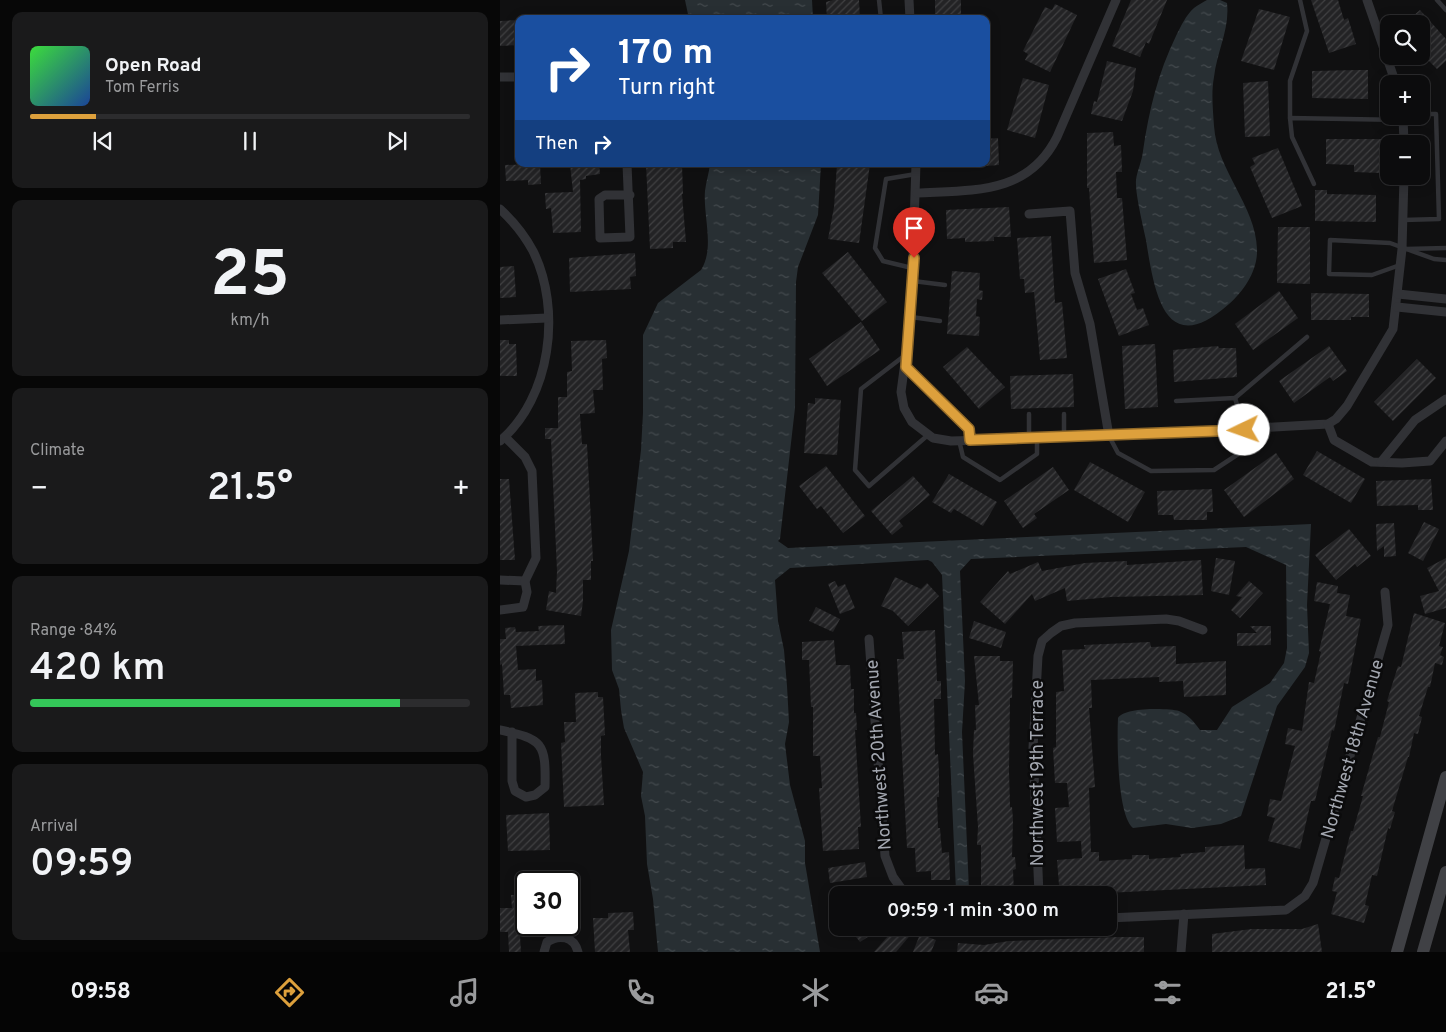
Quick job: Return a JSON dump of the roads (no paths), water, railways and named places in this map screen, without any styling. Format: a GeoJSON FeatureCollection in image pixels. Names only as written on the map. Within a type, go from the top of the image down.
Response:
{"type":"FeatureCollection","features":[{"type":"Feature","properties":{"kind":"main road"},"geometry":{"type":"LineString","coordinates":[[1396,952],[1446,777]]}},
{"type":"Feature","properties":{"kind":"main road"},"geometry":{"type":"LineString","coordinates":[[1423,952],[1446,872]]}},
{"type":"Feature","properties":{"kind":"street"},"geometry":{"type":"LineString","coordinates":[[909,0],[910,15]]}},
{"type":"Feature","properties":{"kind":"street"},"geometry":{"type":"LineString","coordinates":[[916,193],[989,189],[1019,178],[1039,163],[1050,151],[1057,137],[1116,0]]}},
{"type":"Feature","properties":{"kind":"street"},"geometry":{"type":"LineString","coordinates":[[1367,0],[1393,75]]}},
{"type":"Feature","properties":{"kind":"street"},"geometry":{"type":"LineString","coordinates":[[500,77],[515,77]]}},
{"type":"Feature","properties":{"kind":"street"},"geometry":{"type":"LineString","coordinates":[[627,167],[630,195],[630,237],[600,238],[600,199],[605,196],[630,195]]}},
{"type":"Feature","properties":{"kind":"street"},"geometry":{"type":"LineString","coordinates":[[916,167],[911,318],[906,367],[901,392],[904,408],[912,422],[933,438],[958,440],[1064,438],[1244,430],[1328,424],[1336,419],[1347,406],[1393,329],[1401,264],[1404,185]]}},
{"type":"Feature","properties":{"kind":"street"},"geometry":{"type":"LineString","coordinates":[[500,209],[518,228],[533,251],[544,286],[547,318],[547,355],[537,391],[523,415],[503,439],[525,457],[532,471],[536,558],[525,581],[527,592],[523,607],[500,610]]}},
{"type":"Feature","properties":{"kind":"street"},"geometry":{"type":"LineString","coordinates":[[1029,214],[1070,212],[1075,273],[1090,324],[1109,436]]}},
{"type":"Feature","properties":{"kind":"street"},"geometry":{"type":"LineString","coordinates":[[1398,294],[1446,299]]}},
{"type":"Feature","properties":{"kind":"street"},"geometry":{"type":"LineString","coordinates":[[1397,308],[1446,312]]}},
{"type":"Feature","properties":{"kind":"street"},"geometry":{"type":"LineString","coordinates":[[500,320],[547,318]]}},
{"type":"Feature","properties":{"kind":"street"},"geometry":{"type":"LineString","coordinates":[[1381,462],[1415,420],[1446,399]]}},
{"type":"Feature","properties":{"kind":"street"},"geometry":{"type":"LineString","coordinates":[[1328,424],[1334,440],[1372,462],[1430,461],[1446,441]]}},
{"type":"Feature","properties":{"kind":"street"},"geometry":{"type":"LineString","coordinates":[[500,580],[525,581]]}},
{"type":"Feature","properties":{"kind":"street","name":"Northwest 18th Avenue"},"geometry":{"type":"LineString","coordinates":[[1184,914],[1286,910],[1300,902],[1313,883],[1388,625],[1385,592]]}},
{"type":"Feature","properties":{"kind":"street","name":"Northwest 19th Terrace"},"geometry":{"type":"LineString","coordinates":[[1039,886],[1033,748],[1038,656],[1042,641],[1061,626],[1075,623],[1166,620],[1178,621],[1203,630]]}},
{"type":"Feature","properties":{"kind":"street","name":"Northwest 20th Avenue"},"geometry":{"type":"LineString","coordinates":[[869,639],[885,856],[893,877],[900,886]]}},
{"type":"Feature","properties":{"kind":"street"},"geometry":{"type":"LineString","coordinates":[[500,730],[512,732],[530,738],[543,749],[545,786],[535,795],[526,797],[515,791],[512,781],[512,732]]}},
{"type":"Feature","properties":{"kind":"street"},"geometry":{"type":"LineString","coordinates":[[1117,918],[1184,914],[1181,952]]}},
{"type":"Feature","properties":{"kind":"street"},"geometry":{"type":"LineString","coordinates":[[544,952],[547,942],[561,936],[573,942],[578,952]]}},
{"type":"Feature","properties":{"kind":"lane"},"geometry":{"type":"LineString","coordinates":[[879,0],[881,15]]}},
{"type":"Feature","properties":{"kind":"lane"},"geometry":{"type":"LineString","coordinates":[[1300,0],[1307,31],[1290,81],[1290,118],[1292,137],[1314,184]]}},
{"type":"Feature","properties":{"kind":"lane"},"geometry":{"type":"LineString","coordinates":[[1437,0],[1446,10]]}},
{"type":"Feature","properties":{"kind":"lane"},"geometry":{"type":"LineString","coordinates":[[1403,220],[1439,219],[1436,114],[1430,114]]}},
{"type":"Feature","properties":{"kind":"lane"},"geometry":{"type":"LineString","coordinates":[[1290,118],[1380,118]]}},
{"type":"Feature","properties":{"kind":"lane"},"geometry":{"type":"LineString","coordinates":[[914,268],[882,262],[875,248],[886,179],[916,174]]}},
{"type":"Feature","properties":{"kind":"lane"},"geometry":{"type":"LineString","coordinates":[[1401,264],[1372,275],[1329,274],[1330,240],[1390,243],[1402,249],[1434,259],[1446,260]]}},
{"type":"Feature","properties":{"kind":"lane"},"geometry":{"type":"LineString","coordinates":[[1402,249],[1446,248]]}},
{"type":"Feature","properties":{"kind":"lane"},"geometry":{"type":"LineString","coordinates":[[913,281],[945,285]]}},
{"type":"Feature","properties":{"kind":"lane"},"geometry":{"type":"LineString","coordinates":[[911,318],[940,321]]}},
{"type":"Feature","properties":{"kind":"lane"},"geometry":{"type":"LineString","coordinates":[[1176,401],[1235,398],[1308,337]]}},
{"type":"Feature","properties":{"kind":"lane"},"geometry":{"type":"LineString","coordinates":[[907,354],[861,389],[854,470],[869,486],[928,435]]}},
{"type":"Feature","properties":{"kind":"lane"},"geometry":{"type":"LineString","coordinates":[[906,367],[969,429],[970,440]]}},
{"type":"Feature","properties":{"kind":"lane"},"geometry":{"type":"LineString","coordinates":[[1235,398],[1244,430]]}},
{"type":"Feature","properties":{"kind":"lane"},"geometry":{"type":"LineString","coordinates":[[958,440],[963,457],[1000,480],[1037,454],[1029,414]]}},
{"type":"Feature","properties":{"kind":"lane"},"geometry":{"type":"LineString","coordinates":[[1064,414],[1064,438]]}},
{"type":"Feature","properties":{"kind":"lane"},"geometry":{"type":"LineString","coordinates":[[1109,436],[1118,453],[1151,471],[1214,470],[1249,447],[1264,428]]}},
{"type":"Feature","properties":{"kind":"water"},"geometry":{"type":"Polygon","coordinates":[[[685,0],[812,0],[813,15],[688,15],[685,0]]]}},
{"type":"Feature","properties":{"kind":"water"},"geometry":{"type":"Polygon","coordinates":[[[1207,0],[1220,0],[1227,3],[1227,22],[1213,83],[1214,126],[1222,158],[1244,203],[1255,233],[1257,257],[1249,280],[1235,299],[1207,320],[1190,326],[1176,322],[1166,312],[1159,298],[1153,279],[1136,180],[1151,106],[1164,64],[1186,17],[1194,8],[1207,0]]]}},
{"type":"Feature","properties":{"kind":"water"},"geometry":{"type":"Polygon","coordinates":[[[709,167],[821,167],[818,215],[798,267],[796,282],[795,408],[780,539],[778,541],[788,548],[1311,524],[1307,605],[1309,653],[1305,667],[1277,706],[1241,816],[1221,824],[1192,828],[1166,824],[1133,828],[1128,820],[1121,793],[1118,759],[1118,718],[1122,714],[1137,710],[1173,710],[1186,715],[1200,730],[1217,730],[1232,707],[1270,683],[1284,663],[1287,648],[1286,565],[1246,547],[971,559],[960,571],[965,681],[962,732],[969,886],[956,886],[942,575],[932,562],[928,560],[790,568],[775,580],[778,621],[784,650],[787,686],[789,722],[785,744],[790,785],[805,841],[805,863],[820,952],[658,952],[653,899],[647,864],[645,816],[641,796],[643,772],[624,728],[619,689],[612,670],[611,630],[629,551],[641,450],[643,335],[658,303],[701,270],[705,261],[708,242],[705,201],[709,167]]]}}]}
